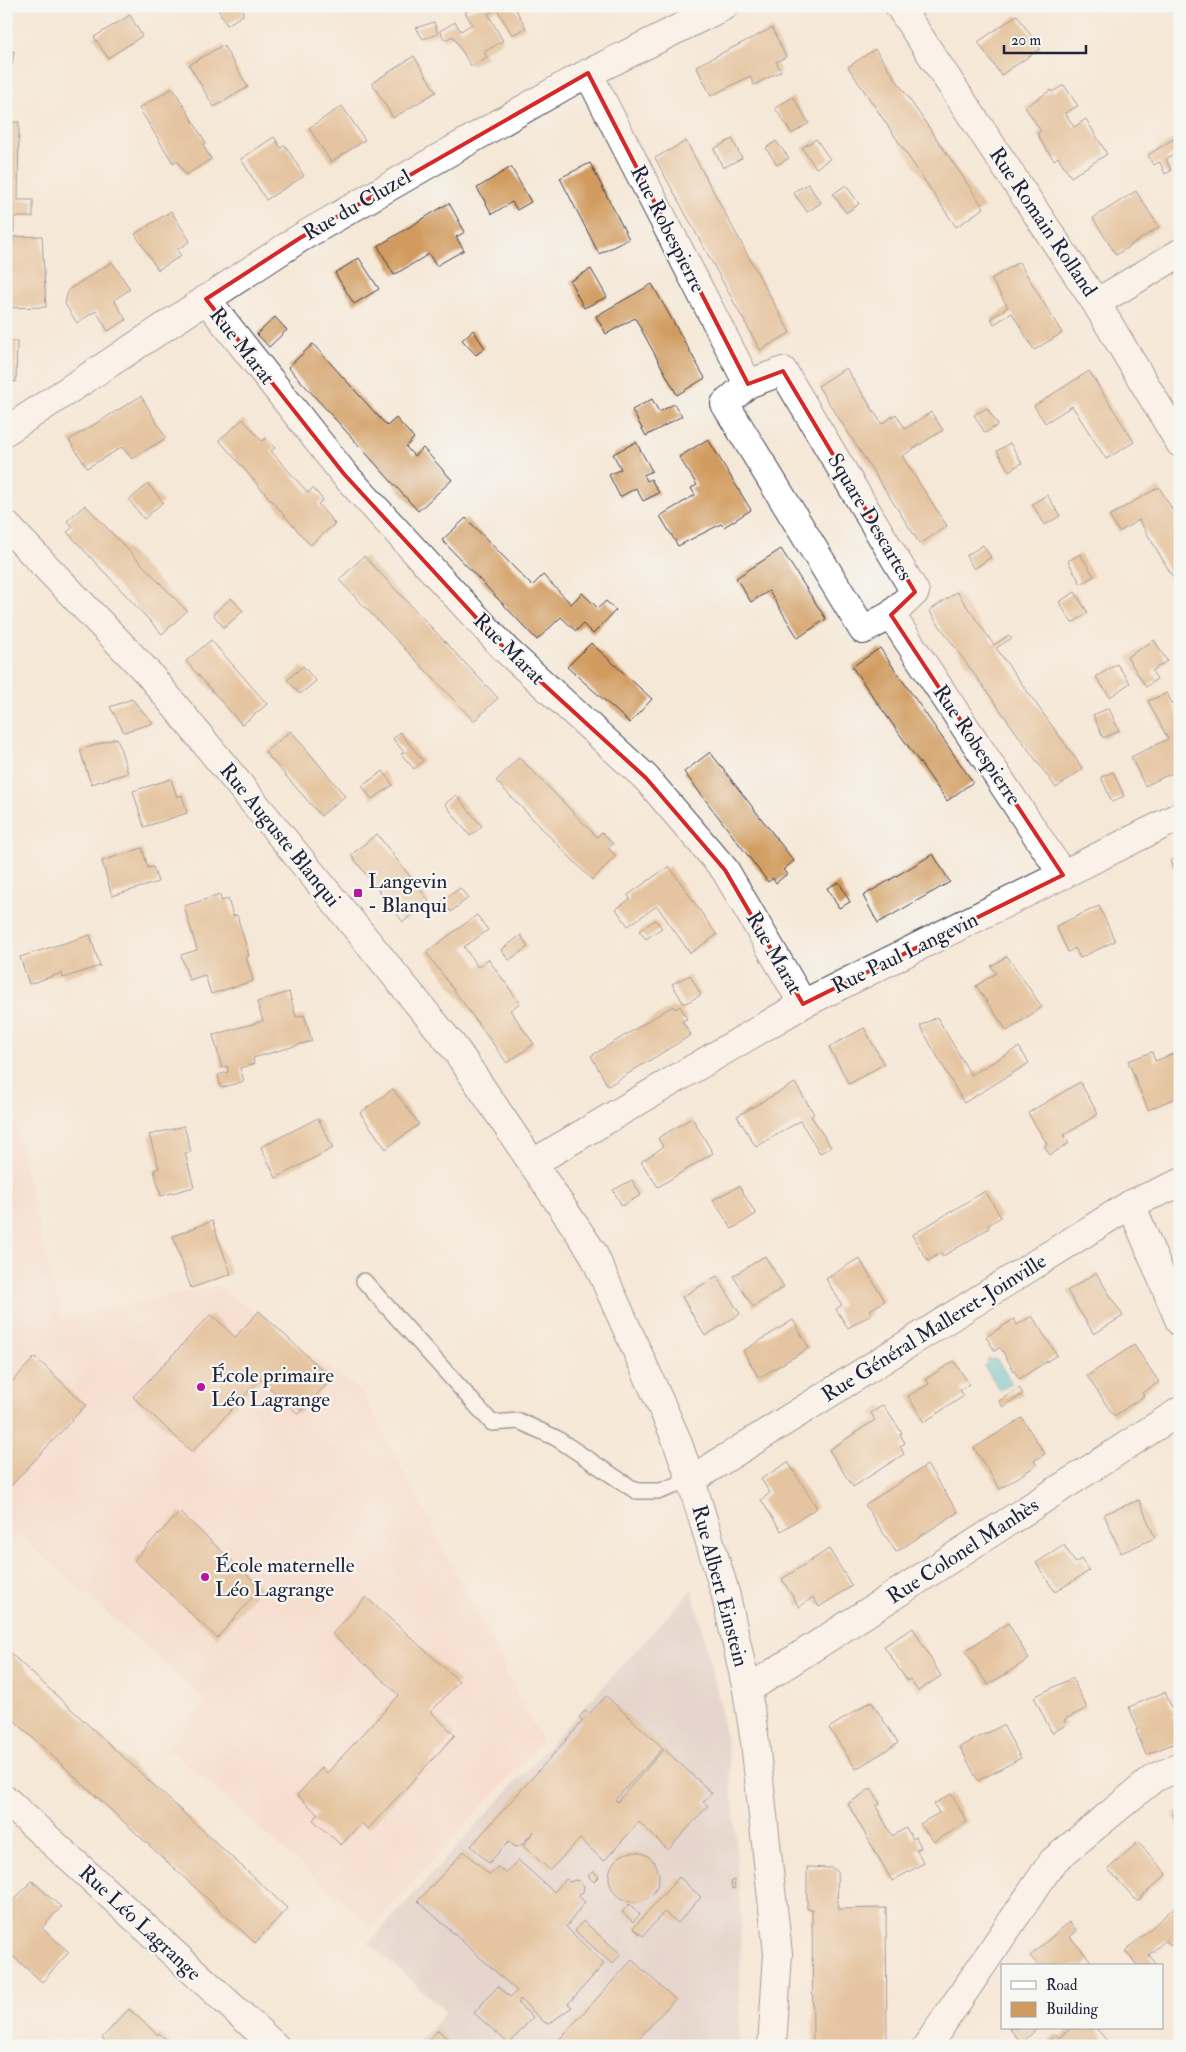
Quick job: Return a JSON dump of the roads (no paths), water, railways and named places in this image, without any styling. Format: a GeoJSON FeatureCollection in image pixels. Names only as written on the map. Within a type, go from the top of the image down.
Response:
{"type":"FeatureCollection","features":[{"type":"Feature","properties":{"kind":"street","name":"Rue du Cluzel"},"geometry":{"type":"LineString","coordinates":[[6,430],[300,238],[588,73],[724,6]]}},
{"type":"Feature","properties":{"kind":"street","name":"Rue Romain Rolland"},"geometry":{"type":"LineString","coordinates":[[899,6],[1096,303],[1180,443]]}},
{"type":"Feature","properties":{"kind":"street","name":"Rue Robespierre"},"geometry":{"type":"LineString","coordinates":[[588,73],[748,384]]}},
{"type":"Feature","properties":{"kind":"street"},"geometry":{"type":"LineString","coordinates":[[1096,303],[1180,252]]}},
{"type":"Feature","properties":{"kind":"street","name":"Rue Marat"},"geometry":{"type":"LineString","coordinates":[[206,299],[344,474],[506,650],[646,778],[725,870],[803,1004]]}},
{"type":"Feature","properties":{"kind":"street","name":"Square Descartes"},"geometry":{"type":"LineString","coordinates":[[783,370],[915,592],[891,615],[862,630],[725,404],[748,384],[783,370]]}},
{"type":"Feature","properties":{"kind":"street","name":"Rue Auguste Blanqui"},"geometry":{"type":"LineString","coordinates":[[6,525],[154,681],[456,1050],[533,1164]]}},
{"type":"Feature","properties":{"kind":"street","name":"Rue Robespierre"},"geometry":{"type":"LineString","coordinates":[[891,615],[1063,875]]}},
{"type":"Feature","properties":{"kind":"street","name":"Rue Paul Langevin"},"geometry":{"type":"LineString","coordinates":[[533,1164],[803,1004],[1180,816]]}},
{"type":"Feature","properties":{"kind":"street","name":"Rue Albert Einstein"},"geometry":{"type":"LineString","coordinates":[[533,1164],[593,1252],[675,1436],[691,1480],[725,1592],[747,1690],[755,1742],[778,1954],[772,2046]]}},
{"type":"Feature","properties":{"kind":"street","name":"Rue Général Malleret-Joinville"},"geometry":{"type":"LineString","coordinates":[[691,1480],[1131,1204],[1180,1183]]}},
{"type":"Feature","properties":{"kind":"street"},"geometry":{"type":"LineString","coordinates":[[1131,1204],[1180,1322]]}},
{"type":"Feature","properties":{"kind":"street","name":"Rue Colonel Manhès"},"geometry":{"type":"LineString","coordinates":[[747,1690],[1180,1411]]}},
{"type":"Feature","properties":{"kind":"street"},"geometry":{"type":"LineString","coordinates":[[928,2046],[1053,1861],[1154,1778],[1180,1767]]}},
{"type":"Feature","properties":{"kind":"street","name":"Rue Léo Lagrange"},"geometry":{"type":"LineString","coordinates":[[6,1800],[275,2046]]}},
{"type":"Feature","properties":{"kind":"lane"},"geometry":{"type":"LineString","coordinates":[[364,1281],[492,1423],[519,1421],[556,1438],[636,1491],[660,1491],[691,1480]]}},
{"type":"Feature","properties":{"kind":"water"},"geometry":{"type":"Polygon","coordinates":[[[988,1358],[994,1360],[996,1358],[1012,1383],[1000,1390],[984,1366],[987,1364],[988,1358]]]}},
{"type":"Feature","properties":{"kind":"place","name":"Langevin - Blanqui"},"geometry":{"type":"Point","coordinates":[358,893]}},
{"type":"Feature","properties":{"kind":"place","name":"École primaire Léo Lagrange"},"geometry":{"type":"Point","coordinates":[201,1387]}},
{"type":"Feature","properties":{"kind":"place","name":"École maternelle Léo Lagrange"},"geometry":{"type":"Point","coordinates":[205,1577]}}]}
